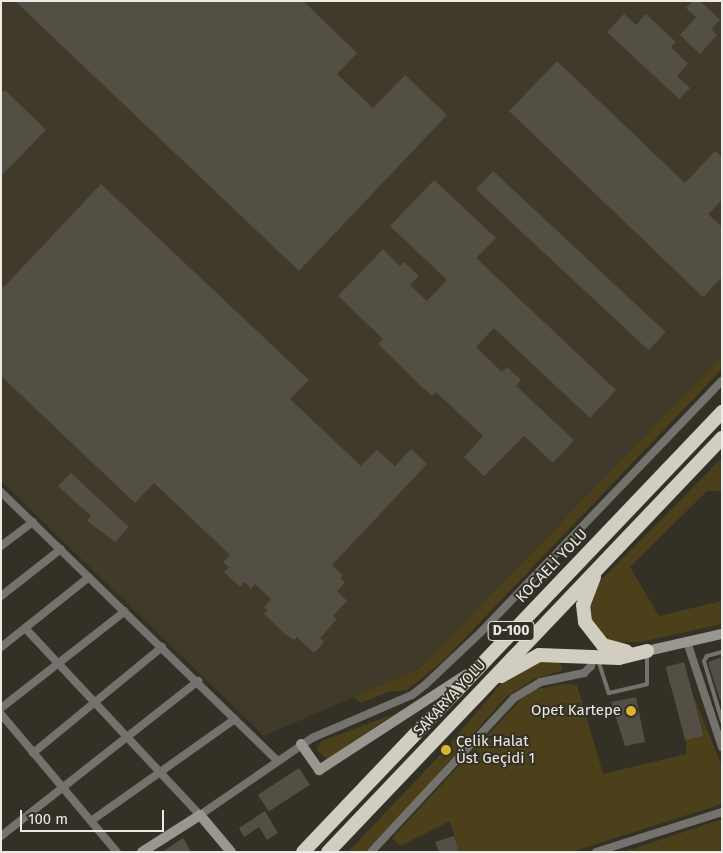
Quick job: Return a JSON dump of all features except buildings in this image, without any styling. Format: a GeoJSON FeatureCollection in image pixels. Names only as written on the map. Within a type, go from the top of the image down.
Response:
{"type":"FeatureCollection","features":[{"type":"Feature","properties":{"kind":"highway","name":"KOCAELİ YOLU"},"geometry":{"type":"LineString","coordinates":[[303,852],[474,670],[722,412]]}},
{"type":"Feature","properties":{"kind":"highway","name":"SAKARYA YOLU"},"geometry":{"type":"LineString","coordinates":[[328,852],[469,701],[722,438]]}},
{"type":"Feature","properties":{"kind":"highway"},"geometry":{"type":"LineString","coordinates":[[602,564],[583,605],[589,630],[609,649],[647,652]]}},
{"type":"Feature","properties":{"kind":"highway"},"geometry":{"type":"LineString","coordinates":[[469,701],[518,664],[539,655],[632,656],[647,652]]}},
{"type":"Feature","properties":{"kind":"highway"},"geometry":{"type":"LineString","coordinates":[[293,852],[358,794]]}},
{"type":"Feature","properties":{"kind":"street"},"geometry":{"type":"LineString","coordinates":[[142,852],[200,815],[301,744],[412,695],[425,685],[481,632],[722,381]]}},
{"type":"Feature","properties":{"kind":"street"},"geometry":{"type":"LineString","coordinates":[[1,492],[198,681],[277,760]]}},
{"type":"Feature","properties":{"kind":"street"},"geometry":{"type":"LineString","coordinates":[[1,546],[32,522]]}},
{"type":"Feature","properties":{"kind":"street"},"geometry":{"type":"LineString","coordinates":[[1,596],[61,549]]}},
{"type":"Feature","properties":{"kind":"street"},"geometry":{"type":"LineString","coordinates":[[1,647],[89,577]]}},
{"type":"Feature","properties":{"kind":"street"},"geometry":{"type":"LineString","coordinates":[[1,708],[125,611]]}},
{"type":"Feature","properties":{"kind":"street"},"geometry":{"type":"LineString","coordinates":[[25,628],[94,704],[161,772],[231,852]]}},
{"type":"Feature","properties":{"kind":"street"},"geometry":{"type":"LineString","coordinates":[[647,652],[722,634]]}},
{"type":"Feature","properties":{"kind":"street"},"geometry":{"type":"LineString","coordinates":[[687,642],[722,748]]}},
{"type":"Feature","properties":{"kind":"street"},"geometry":{"type":"LineString","coordinates":[[33,753],[162,647]]}},
{"type":"Feature","properties":{"kind":"street"},"geometry":{"type":"LineString","coordinates":[[371,852],[514,698],[541,682],[584,673],[591,666],[595,657]]}},
{"type":"Feature","properties":{"kind":"street"},"geometry":{"type":"LineString","coordinates":[[301,744],[319,770],[474,670]]}},
{"type":"Feature","properties":{"kind":"street"},"geometry":{"type":"LineString","coordinates":[[1,836],[128,738],[198,681]]}},
{"type":"Feature","properties":{"kind":"street"},"geometry":{"type":"LineString","coordinates":[[1,714],[117,852]]}},
{"type":"Feature","properties":{"kind":"street"},"geometry":{"type":"LineString","coordinates":[[91,821],[236,719]]}},
{"type":"Feature","properties":{"kind":"street"},"geometry":{"type":"LineString","coordinates":[[596,852],[722,812]]}},
{"type":"Feature","properties":{"kind":"lane"},"geometry":{"type":"LineString","coordinates":[[595,657],[609,694],[647,684],[647,652]]}},
{"type":"Feature","properties":{"kind":"lane"},"geometry":{"type":"LineString","coordinates":[[722,652],[707,656],[704,661],[722,721]]}},
{"type":"Feature","properties":{"kind":"shaded area"},"geometry":{"type":"Polygon","coordinates":[[[1,1],[722,1],[722,356],[420,668],[264,736],[1,481],[1,1]]]}},
{"type":"Feature","properties":{"kind":"shaded area"},"geometry":{"type":"Polygon","coordinates":[[[722,356],[722,369],[443,661],[407,690],[388,692],[361,703],[354,697],[420,668],[722,356]]]}},
{"type":"Feature","properties":{"kind":"shaded area"},"geometry":{"type":"Polygon","coordinates":[[[722,458],[722,491],[707,491],[630,567],[659,616],[722,601],[722,624],[641,642],[611,642],[601,636],[588,619],[589,598],[600,581],[722,458]]]}},
{"type":"Feature","properties":{"kind":"shaded area"},"geometry":{"type":"Polygon","coordinates":[[[543,659],[559,659],[563,670],[534,679],[505,698],[407,809],[364,852],[348,852],[441,754],[500,685],[514,672],[543,659]]]}},
{"type":"Feature","properties":{"kind":"shaded area"},"geometry":{"type":"Polygon","coordinates":[[[563,684],[577,685],[603,774],[686,754],[686,740],[704,735],[693,695],[722,766],[722,804],[571,852],[459,852],[450,821],[400,846],[392,838],[523,697],[532,690],[563,684]]]}},
{"type":"Feature","properties":{"kind":"shaded area"},"geometry":{"type":"Polygon","coordinates":[[[394,714],[327,759],[318,751],[317,747],[322,741],[394,714]]]}},
{"type":"Feature","properties":{"kind":"shaded area"},"geometry":{"type":"Polygon","coordinates":[[[722,819],[722,852],[624,852],[722,819]]]}},
{"type":"Feature","properties":{"kind":"place","name":"Opet Kartepe"},"geometry":{"type":"Point","coordinates":[631,711]}},
{"type":"Feature","properties":{"kind":"place","name":"Çelik Halat Üst Geçidi 1"},"geometry":{"type":"Point","coordinates":[446,750]}}]}
